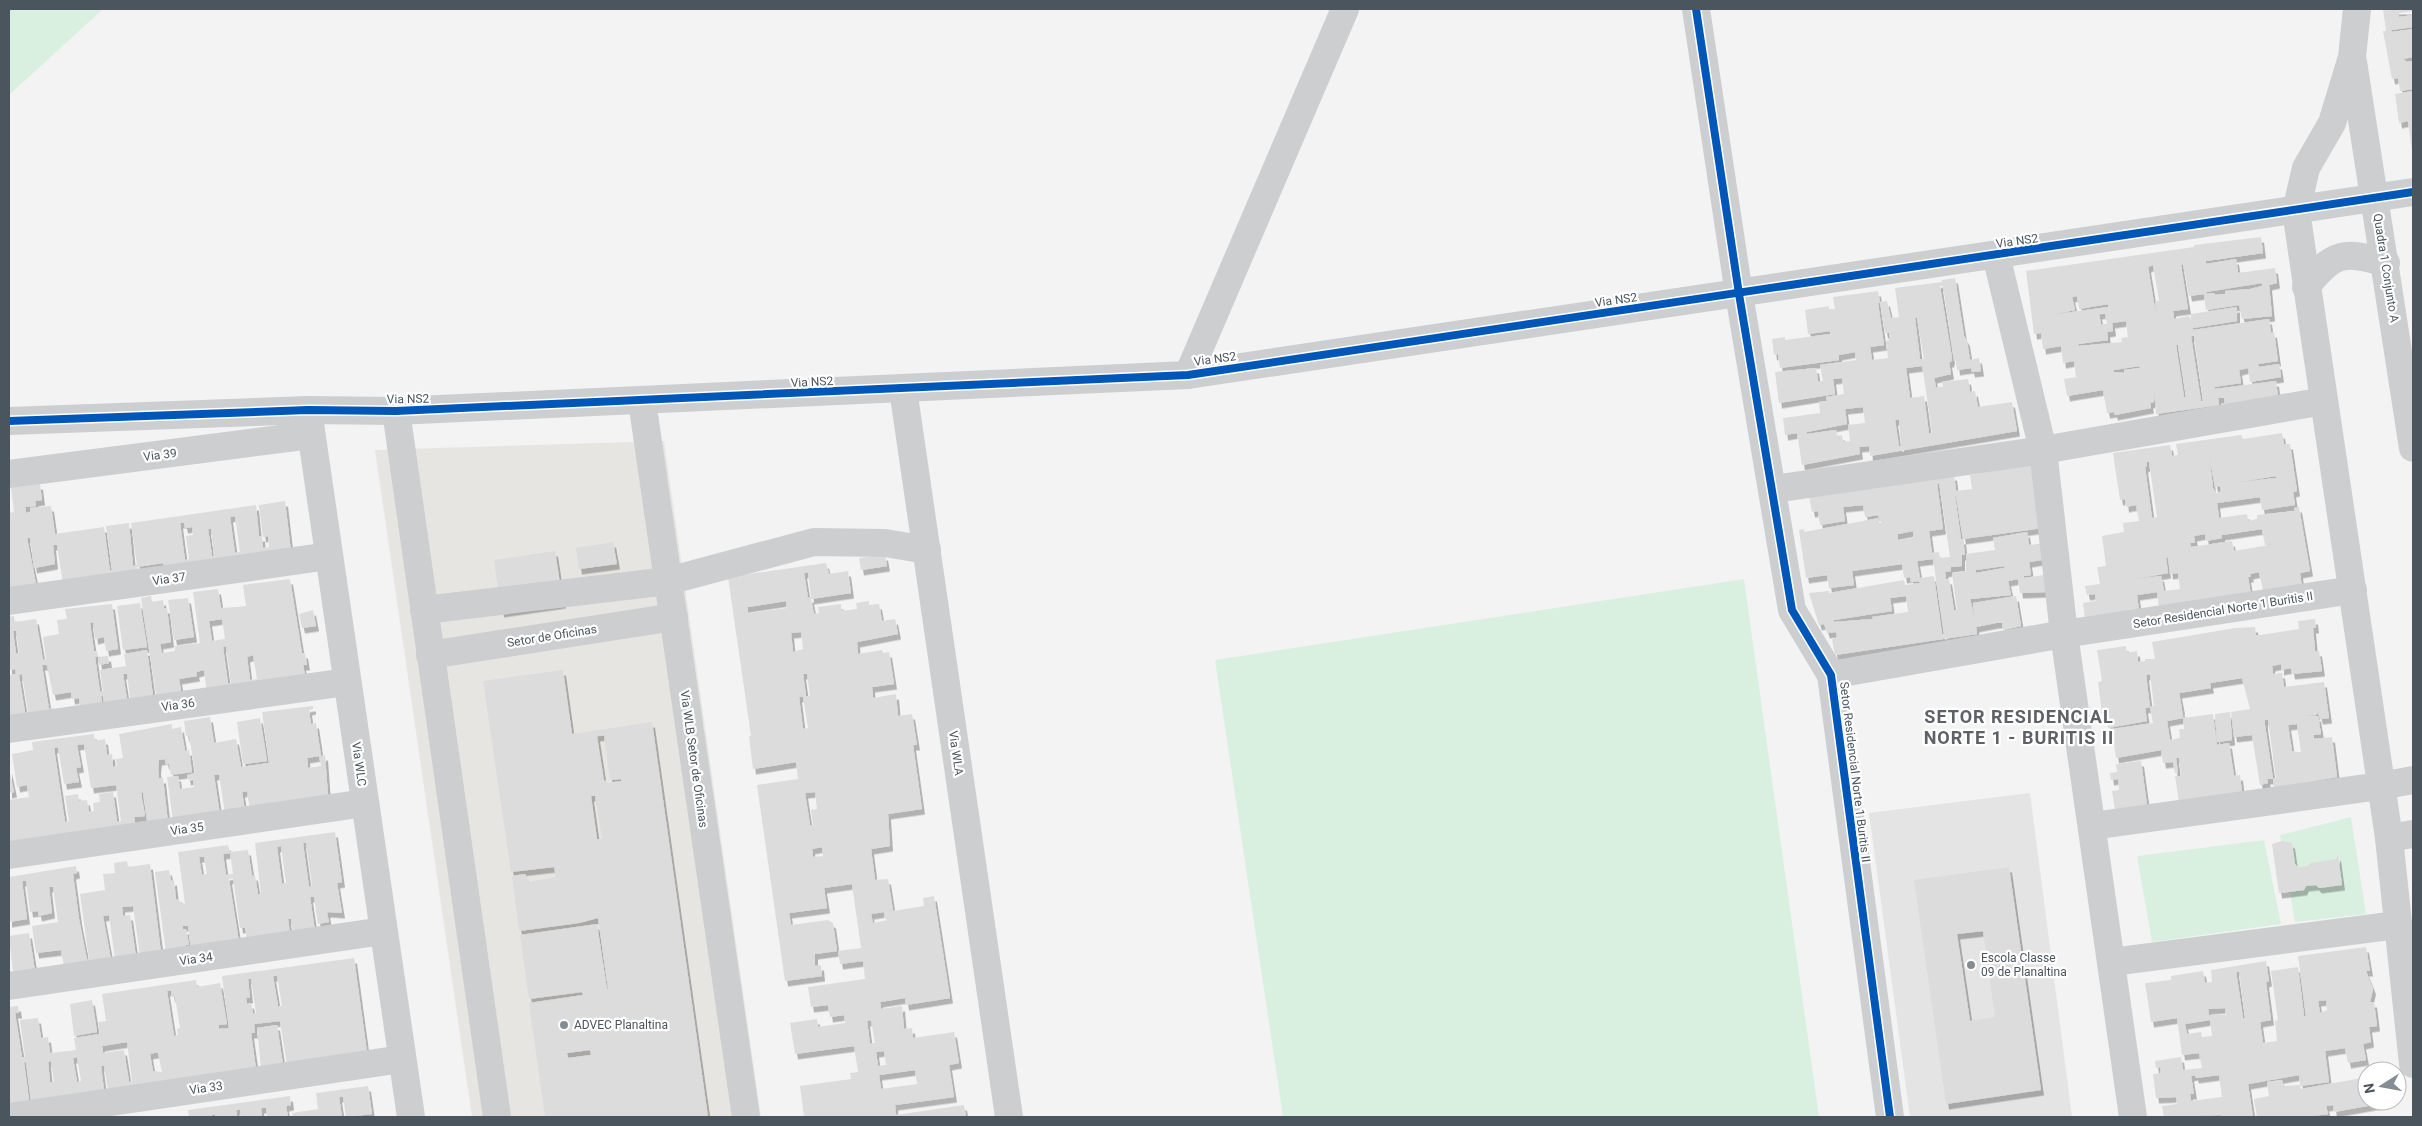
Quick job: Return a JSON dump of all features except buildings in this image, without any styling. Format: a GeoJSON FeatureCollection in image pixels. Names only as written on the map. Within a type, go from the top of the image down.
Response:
{"type":"FeatureCollection","features":[{"type":"Feature","properties":{"kind":"street"},"geometry":{"type":"LineString","coordinates":[[1188,375],[1346,9]]}},
{"type":"Feature","properties":{"kind":"street","name":"Setor Residencial Norte 1 Buritis II"},"geometry":{"type":"LineString","coordinates":[[1696,9],[1739,294],[1774,489],[1792,610],[1831,675],[1890,1117]]}},
{"type":"Feature","properties":{"kind":"street"},"geometry":{"type":"LineString","coordinates":[[2357,9],[2352,57],[2332,123],[2306,168],[2296,211],[2353,590],[2380,786],[2401,836],[2397,925],[2413,1064]]}},
{"type":"Feature","properties":{"kind":"street","name":"Quadra 1 Conjunto A"},"geometry":{"type":"LineString","coordinates":[[2352,57],[2386,263],[2413,445]]}},
{"type":"Feature","properties":{"kind":"street","name":"Via NS2"},"geometry":{"type":"LineString","coordinates":[[9,421],[309,423],[396,411],[1188,375],[2296,211],[2413,192]]}},
{"type":"Feature","properties":{"kind":"street"},"geometry":{"type":"LineString","coordinates":[[1996,255],[2043,450],[2064,634],[2133,1117]]}},
{"type":"Feature","properties":{"kind":"street"},"geometry":{"type":"LineString","coordinates":[[2306,287],[2322,267],[2341,255],[2362,256],[2386,263]]}},
{"type":"Feature","properties":{"kind":"street","name":"Via WLA"},"geometry":{"type":"LineString","coordinates":[[903,389],[1009,1117]]}},
{"type":"Feature","properties":{"kind":"street","name":"Via WLB Setor de Oficinas"},"geometry":{"type":"LineString","coordinates":[[642,401],[746,1117]]}},
{"type":"Feature","properties":{"kind":"street"},"geometry":{"type":"LineString","coordinates":[[1774,489],[2043,450],[2324,401]]}},
{"type":"Feature","properties":{"kind":"street"},"geometry":{"type":"LineString","coordinates":[[396,411],[497,1117]]}},
{"type":"Feature","properties":{"kind":"street","name":"Via 39"},"geometry":{"type":"LineString","coordinates":[[9,474],[309,423]]}},
{"type":"Feature","properties":{"kind":"street","name":"Via WLC"},"geometry":{"type":"LineString","coordinates":[[309,423],[411,1117]]}},
{"type":"Feature","properties":{"kind":"street"},"geometry":{"type":"LineString","coordinates":[[424,610],[668,581],[814,542],[885,543],[927,550]]}},
{"type":"Feature","properties":{"kind":"street","name":"Via 37"},"geometry":{"type":"LineString","coordinates":[[9,601],[329,556]]}},
{"type":"Feature","properties":{"kind":"street","name":"Setor Residencial Norte 1 Buritis II"},"geometry":{"type":"LineString","coordinates":[[1831,675],[2064,634],[2353,590]]}},
{"type":"Feature","properties":{"kind":"street","name":"Setor de Oficinas"},"geometry":{"type":"LineString","coordinates":[[430,655],[674,617]]}},
{"type":"Feature","properties":{"kind":"street","name":"Via 36"},"geometry":{"type":"LineString","coordinates":[[9,729],[347,682]]}},
{"type":"Feature","properties":{"kind":"street"},"geometry":{"type":"LineString","coordinates":[[2092,826],[2413,780]]}},
{"type":"Feature","properties":{"kind":"street","name":"Via 35"},"geometry":{"type":"LineString","coordinates":[[9,855],[365,803]]}},
{"type":"Feature","properties":{"kind":"street"},"geometry":{"type":"LineString","coordinates":[[2112,962],[2397,925]]}},
{"type":"Feature","properties":{"kind":"street","name":"Via 34"},"geometry":{"type":"LineString","coordinates":[[9,986],[384,932]]}},
{"type":"Feature","properties":{"kind":"street","name":"Via 33"},"geometry":{"type":"LineString","coordinates":[[9,1117],[402,1059]]}},
{"type":"Feature","properties":{"kind":"shaded area"},"geometry":{"type":"Polygon","coordinates":[[[664,441],[761,1117],[472,1117],[375,450],[664,441]]]}},
{"type":"Feature","properties":{"kind":"shaded area","name":"Escola Classe 09 de Planaltina"},"geometry":{"type":"Polygon","coordinates":[[[2030,793],[2072,1117],[1910,1117],[1869,813],[2030,793]]]}},
{"type":"Feature","properties":{"kind":"green space"},"geometry":{"type":"Polygon","coordinates":[[[9,9],[103,9],[9,95],[9,9]]]}},
{"type":"Feature","properties":{"kind":"green space"},"geometry":{"type":"Polygon","coordinates":[[[1744,579],[1819,1117],[1283,1117],[1215,660],[1744,579]]]}},
{"type":"Feature","properties":{"kind":"green space"},"geometry":{"type":"Polygon","coordinates":[[[2351,817],[2366,914],[2295,922],[2280,835],[2351,817]]]}},
{"type":"Feature","properties":{"kind":"green space"},"geometry":{"type":"Polygon","coordinates":[[[2264,840],[2281,924],[2152,942],[2137,856],[2264,840]]]}},
{"type":"Feature","properties":{"kind":"cycle path"},"geometry":{"type":"LineString","coordinates":[[1696,9],[1739,294],[1792,610],[1831,675],[1890,1117]]}},
{"type":"Feature","properties":{"kind":"cycle path"},"geometry":{"type":"LineString","coordinates":[[9,421],[308,410],[396,411],[1188,375],[2413,192]]}},
{"type":"Feature","properties":{"kind":"place","name":"Escola Classe 09 de Planaltina"},"geometry":{"type":"Point","coordinates":[1971,965]}},
{"type":"Feature","properties":{"kind":"place","name":"ADVEC Planaltina"},"geometry":{"type":"Point","coordinates":[564,1025]}},
{"type":"Feature","properties":{"kind":"district","name":"SETOR RESIDENCIAL NORTE 1 - BURITIS II"},"geometry":{"type":"Point","coordinates":[2019,726]}}]}
